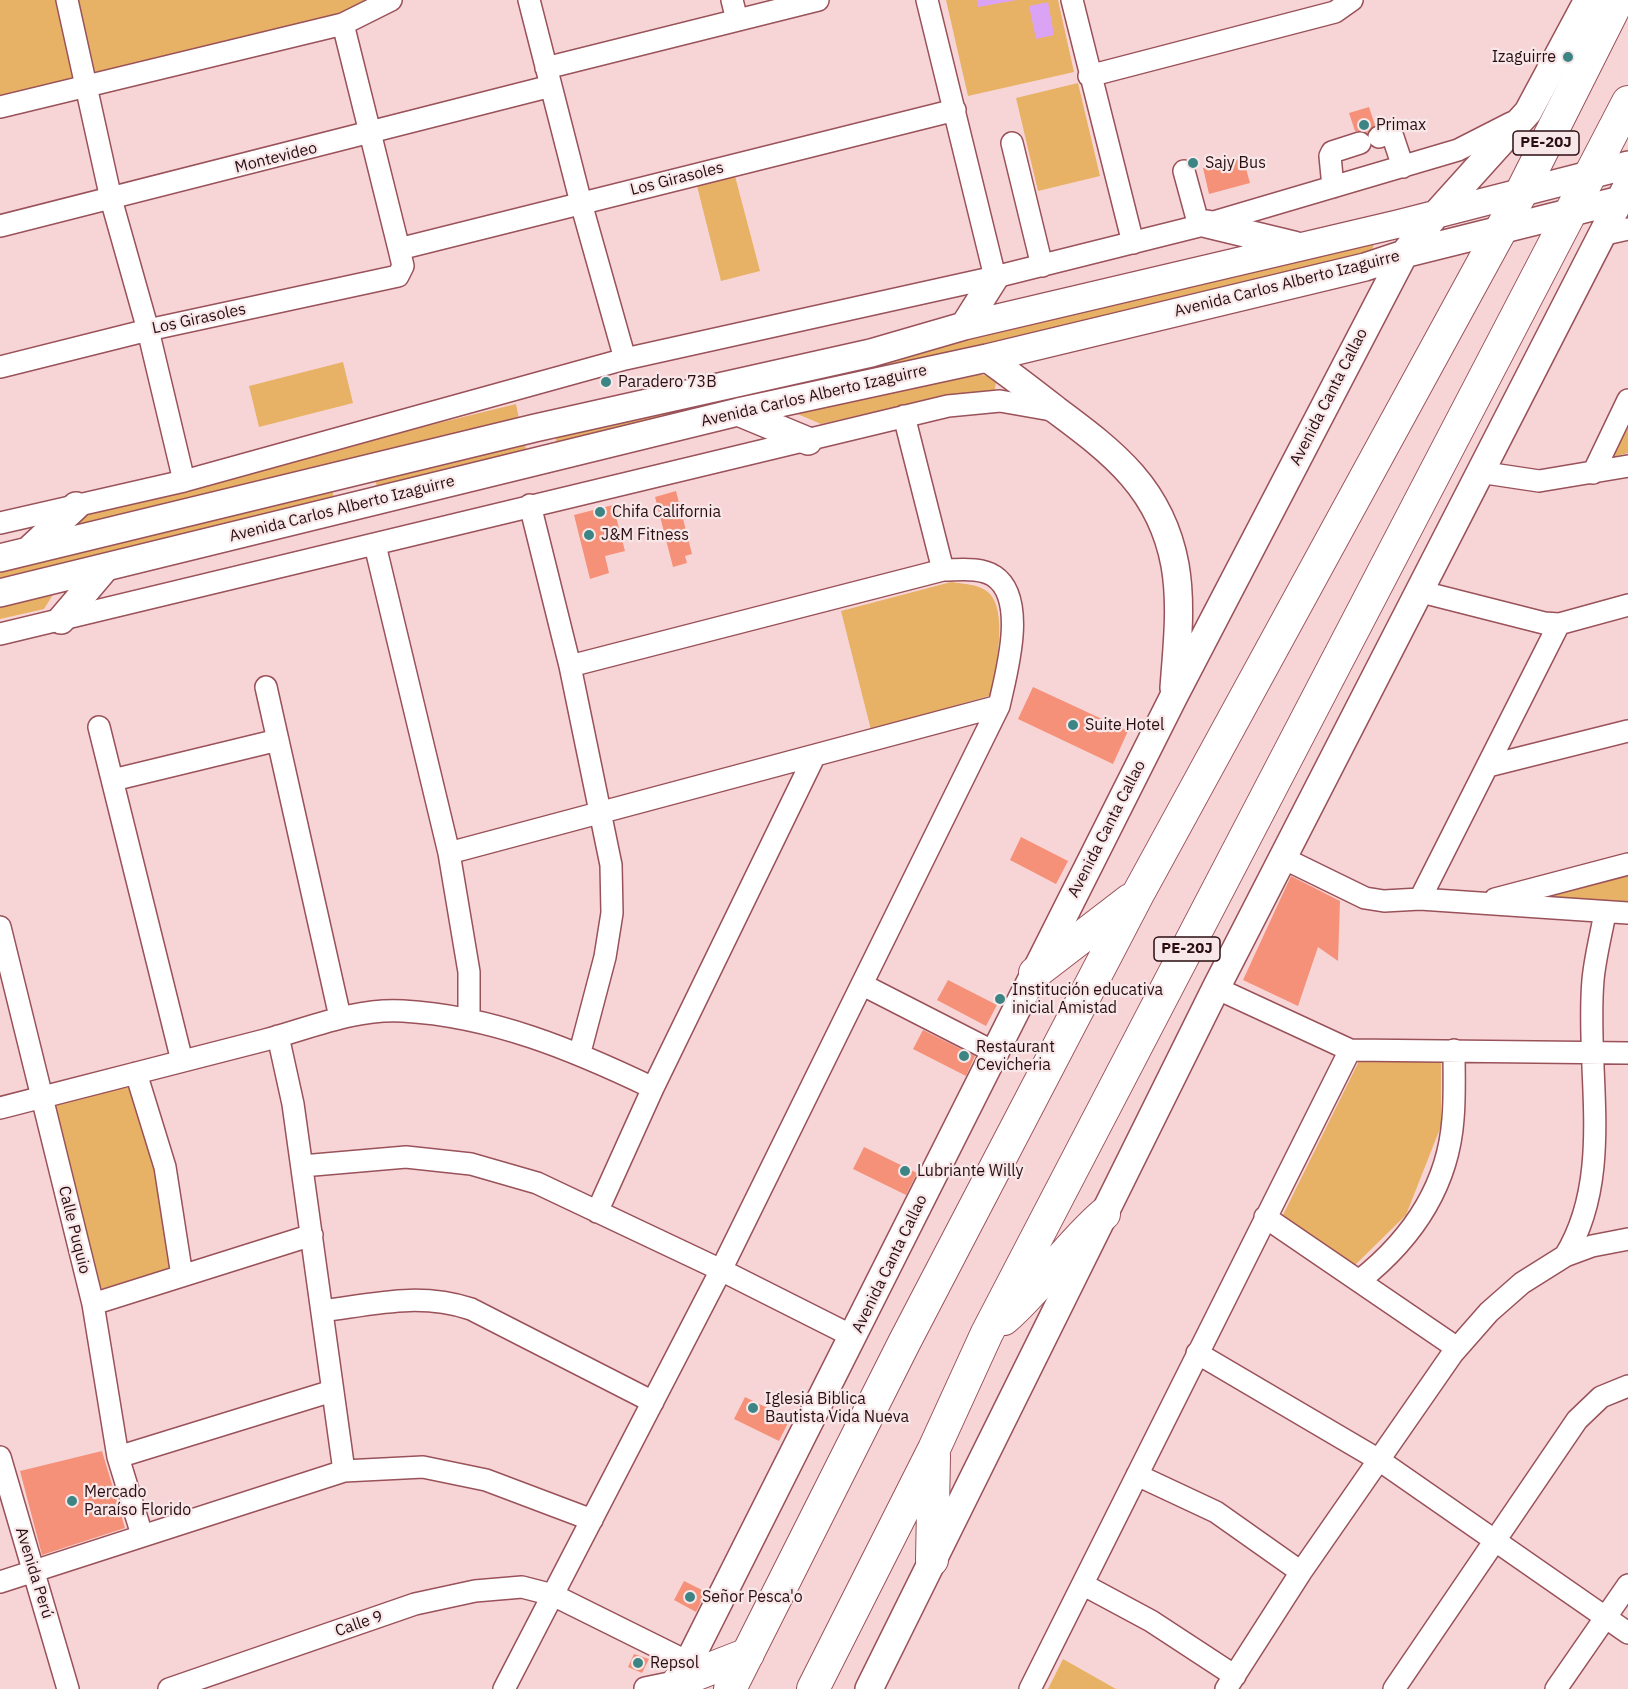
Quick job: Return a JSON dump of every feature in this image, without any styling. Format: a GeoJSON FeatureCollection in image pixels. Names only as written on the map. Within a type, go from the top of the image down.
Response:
{"type":"FeatureCollection","features":[{"type":"Feature","properties":{"kind":"highway","name":"PE-20J"},"geometry":{"type":"LineString","coordinates":[[730,1689],[904,1343],[1138,894],[1497,231],[1521,193],[1618,0]]}},
{"type":"Feature","properties":{"kind":"highway","name":"PE-20J"},"geometry":{"type":"LineString","coordinates":[[813,1689],[934,1449],[987,1333],[1628,102]]}},
{"type":"Feature","properties":{"kind":"highway"},"geometry":{"type":"LineString","coordinates":[[1035,973],[1138,894]]}},
{"type":"Feature","properties":{"kind":"highway"},"geometry":{"type":"LineString","coordinates":[[987,1333],[1025,1301],[1078,1236],[1104,1214]]}},
{"type":"Feature","properties":{"kind":"highway"},"geometry":{"type":"LineString","coordinates":[[932,1560],[934,1449]]}},
{"type":"Feature","properties":{"kind":"highway"},"geometry":{"type":"LineString","coordinates":[[681,1678],[748,1654]]}},
{"type":"Feature","properties":{"kind":"main road","name":"Avenida Canta Callao"},"geometry":{"type":"LineString","coordinates":[[681,1678],[1173,698],[1404,254],[1437,213],[1528,112],[1588,0]]}},
{"type":"Feature","properties":{"kind":"main road","name":"Avenida Carlos Alberto Izaguirre"},"geometry":{"type":"LineString","coordinates":[[0,558],[535,428],[871,353],[964,326],[1521,193],[1628,165]]}},
{"type":"Feature","properties":{"kind":"main road","name":"Avenida Carlos Alberto Izaguirre"},"geometry":{"type":"LineString","coordinates":[[0,592],[738,412],[987,358],[1365,267],[1404,254],[1569,213],[1625,194]]}},
{"type":"Feature","properties":{"kind":"main road"},"geometry":{"type":"LineString","coordinates":[[869,1689],[1216,988],[1601,235],[1625,194]]}},
{"type":"Feature","properties":{"kind":"main road"},"geometry":{"type":"LineString","coordinates":[[1203,225],[1298,246]]}},
{"type":"Feature","properties":{"kind":"main road"},"geometry":{"type":"LineString","coordinates":[[964,326],[995,277]]}},
{"type":"Feature","properties":{"kind":"main road"},"geometry":{"type":"LineString","coordinates":[[871,353],[865,365],[872,377],[879,381]]}},
{"type":"Feature","properties":{"kind":"main road"},"geometry":{"type":"LineString","coordinates":[[987,358],[1092,435],[1125,464],[1145,490],[1161,518],[1174,564],[1179,613],[1173,698]]}},
{"type":"Feature","properties":{"kind":"main road"},"geometry":{"type":"LineString","coordinates":[[738,412],[808,441]]}},
{"type":"Feature","properties":{"kind":"main road"},"geometry":{"type":"LineString","coordinates":[[349,474],[356,480],[361,491],[350,507]]}},
{"type":"Feature","properties":{"kind":"main road"},"geometry":{"type":"LineString","coordinates":[[27,552],[76,506]]}},
{"type":"Feature","properties":{"kind":"main road"},"geometry":{"type":"LineString","coordinates":[[61,620],[105,568]]}},
{"type":"Feature","properties":{"kind":"street"},"geometry":{"type":"LineString","coordinates":[[68,0],[111,199],[148,330],[184,481]]}},
{"type":"Feature","properties":{"kind":"street"},"geometry":{"type":"LineString","coordinates":[[0,107],[343,24],[391,0]]}},
{"type":"Feature","properties":{"kind":"street"},"geometry":{"type":"LineString","coordinates":[[529,0],[581,203],[625,359]]}},
{"type":"Feature","properties":{"kind":"street","name":"Montevideo"},"geometry":{"type":"LineString","coordinates":[[0,226],[371,134],[549,77],[734,10],[818,0]]}},
{"type":"Feature","properties":{"kind":"street"},"geometry":{"type":"LineString","coordinates":[[927,0],[995,277]]}},
{"type":"Feature","properties":{"kind":"street"},"geometry":{"type":"LineString","coordinates":[[1072,0],[1089,76],[1133,243]]}},
{"type":"Feature","properties":{"kind":"street"},"geometry":{"type":"LineString","coordinates":[[1089,76],[1335,12],[1352,0]]}},
{"type":"Feature","properties":{"kind":"street"},"geometry":{"type":"LineString","coordinates":[[343,24],[399,249]]}},
{"type":"Feature","properties":{"kind":"street","name":"Los Girasoles"},"geometry":{"type":"LineString","coordinates":[[0,367],[148,330],[398,276],[403,266],[399,249],[955,110]]}},
{"type":"Feature","properties":{"kind":"street"},"geometry":{"type":"LineString","coordinates":[[0,523],[184,481],[625,359],[995,277],[1203,225],[1403,167],[1480,141],[1528,112]]}},
{"type":"Feature","properties":{"kind":"street"},"geometry":{"type":"LineString","coordinates":[[1333,187],[1330,156],[1332,152],[1387,134],[1393,137],[1403,167]]}},
{"type":"Feature","properties":{"kind":"street"},"geometry":{"type":"LineString","coordinates":[[1012,143],[1042,266]]}},
{"type":"Feature","properties":{"kind":"street"},"geometry":{"type":"LineString","coordinates":[[1184,171],[1203,225]]}},
{"type":"Feature","properties":{"kind":"street"},"geometry":{"type":"LineString","coordinates":[[1601,235],[1628,229]]}},
{"type":"Feature","properties":{"kind":"street"},"geometry":{"type":"LineString","coordinates":[[1593,473],[1628,400]]}},
{"type":"Feature","properties":{"kind":"street"},"geometry":{"type":"LineString","coordinates":[[0,634],[948,406],[1000,401],[1058,411]]}},
{"type":"Feature","properties":{"kind":"street"},"geometry":{"type":"LineString","coordinates":[[904,417],[944,570]]}},
{"type":"Feature","properties":{"kind":"street"},"geometry":{"type":"LineString","coordinates":[[1479,472],[1539,481],[1628,466]]}},
{"type":"Feature","properties":{"kind":"street"},"geometry":{"type":"LineString","coordinates":[[530,505],[570,666],[603,813],[611,865],[612,913],[605,957],[580,1053]]}},
{"type":"Feature","properties":{"kind":"street"},"geometry":{"type":"LineString","coordinates":[[375,545],[449,853],[469,972],[469,1019]]}},
{"type":"Feature","properties":{"kind":"street"},"geometry":{"type":"LineString","coordinates":[[504,1689],[721,1270],[999,706],[1010,650],[1012,609],[1005,588],[994,576],[977,570],[944,570],[570,666]]}},
{"type":"Feature","properties":{"kind":"street"},"geometry":{"type":"LineString","coordinates":[[1418,591],[1544,623],[1559,624],[1628,605]]}},
{"type":"Feature","properties":{"kind":"street"},"geometry":{"type":"LineString","coordinates":[[1420,899],[1559,624]]}},
{"type":"Feature","properties":{"kind":"street"},"geometry":{"type":"LineString","coordinates":[[266,687],[340,1017]]}},
{"type":"Feature","properties":{"kind":"street"},"geometry":{"type":"LineString","coordinates":[[449,853],[999,706]]}},
{"type":"Feature","properties":{"kind":"street"},"geometry":{"type":"LineString","coordinates":[[99,727],[182,1061]]}},
{"type":"Feature","properties":{"kind":"street"},"geometry":{"type":"LineString","coordinates":[[1488,766],[1628,731]]}},
{"type":"Feature","properties":{"kind":"street"},"geometry":{"type":"LineString","coordinates":[[112,780],[278,740]]}},
{"type":"Feature","properties":{"kind":"street"},"geometry":{"type":"LineString","coordinates":[[597,1212],[653,1088],[814,757]]}},
{"type":"Feature","properties":{"kind":"street"},"geometry":{"type":"LineString","coordinates":[[1283,858],[1365,898],[1384,901],[1420,899],[1628,914]]}},
{"type":"Feature","properties":{"kind":"street"},"geometry":{"type":"LineString","coordinates":[[1480,903],[1628,864]]}},
{"type":"Feature","properties":{"kind":"street"},"geometry":{"type":"LineString","coordinates":[[1565,1256],[1584,1214],[1593,1164],[1593,981],[1605,913]]}},
{"type":"Feature","properties":{"kind":"street","name":"Calle Puquio"},"geometry":{"type":"LineString","coordinates":[[0,927],[93,1304],[118,1457],[142,1535]]}},
{"type":"Feature","properties":{"kind":"street"},"geometry":{"type":"LineString","coordinates":[[863,985],[994,1052]]}},
{"type":"Feature","properties":{"kind":"street"},"geometry":{"type":"LineString","coordinates":[[1216,988],[1350,1050],[1628,1053]]}},
{"type":"Feature","properties":{"kind":"street"},"geometry":{"type":"LineString","coordinates":[[0,1108],[278,1036],[340,1017],[400,1011],[469,1019],[580,1053],[653,1088]]}},
{"type":"Feature","properties":{"kind":"street"},"geometry":{"type":"LineString","coordinates":[[278,1036],[293,1104],[344,1471]]}},
{"type":"Feature","properties":{"kind":"street"},"geometry":{"type":"LineString","coordinates":[[1030,1689],[1350,1050]]}},
{"type":"Feature","properties":{"kind":"street"},"geometry":{"type":"LineString","coordinates":[[1359,1281],[1387,1259],[1431,1202],[1443,1166],[1453,1121],[1454,1050]]}},
{"type":"Feature","properties":{"kind":"street"},"geometry":{"type":"LineString","coordinates":[[135,1073],[165,1167],[182,1276]]}},
{"type":"Feature","properties":{"kind":"street"},"geometry":{"type":"LineString","coordinates":[[302,1166],[406,1157],[471,1164],[537,1183],[721,1270],[854,1337]]}},
{"type":"Feature","properties":{"kind":"street"},"geometry":{"type":"LineString","coordinates":[[1265,1217],[1458,1348]]}},
{"type":"Feature","properties":{"kind":"street"},"geometry":{"type":"LineString","coordinates":[[93,1304],[312,1235]]}},
{"type":"Feature","properties":{"kind":"street"},"geometry":{"type":"LineString","coordinates":[[1084,1585],[1150,1621],[1230,1682],[1301,1572],[1458,1348],[1506,1296],[1565,1256],[1592,1246],[1628,1239]]}},
{"type":"Feature","properties":{"kind":"street"},"geometry":{"type":"LineString","coordinates":[[322,1311],[412,1299],[445,1300],[471,1309],[653,1402]]}},
{"type":"Feature","properties":{"kind":"street"},"geometry":{"type":"LineString","coordinates":[[1197,1353],[1379,1460],[1628,1633]]}},
{"type":"Feature","properties":{"kind":"street"},"geometry":{"type":"LineString","coordinates":[[1394,1689],[1577,1420],[1601,1397],[1628,1386]]}},
{"type":"Feature","properties":{"kind":"street"},"geometry":{"type":"LineString","coordinates":[[118,1457],[332,1390]]}},
{"type":"Feature","properties":{"kind":"street","name":"Avenida Perú"},"geometry":{"type":"LineString","coordinates":[[0,1457],[68,1689]]}},
{"type":"Feature","properties":{"kind":"street"},"geometry":{"type":"LineString","coordinates":[[0,1582],[344,1471],[423,1467],[486,1480],[592,1520]]}},
{"type":"Feature","properties":{"kind":"street"},"geometry":{"type":"LineString","coordinates":[[1137,1475],[1216,1512],[1301,1572]]}},
{"type":"Feature","properties":{"kind":"street"},"geometry":{"type":"LineString","coordinates":[[1556,1689],[1628,1585]]}},
{"type":"Feature","properties":{"kind":"street","name":"Calle 9"},"geometry":{"type":"LineString","coordinates":[[169,1689],[219,1681],[415,1604],[475,1591],[522,1587],[553,1595],[681,1678]]}},
{"type":"Feature","properties":{"kind":"street"},"geometry":{"type":"LineString","coordinates":[[645,1688],[681,1678]]}},
{"type":"Feature","properties":{"kind":"shaded area"},"geometry":{"type":"Polygon","coordinates":[[[0,0],[55,0],[73,79],[0,97],[0,0]]]}},
{"type":"Feature","properties":{"kind":"shaded area"},"geometry":{"type":"Polygon","coordinates":[[[73,0],[377,0],[354,12],[91,74],[73,0]]]}},
{"type":"Feature","properties":{"kind":"shaded area"},"geometry":{"type":"Polygon","coordinates":[[[946,0],[1058,0],[1074,72],[968,96],[946,0]]]}},
{"type":"Feature","properties":{"kind":"shaded area"},"geometry":{"type":"Polygon","coordinates":[[[977,0],[1017,0],[978,7],[977,0]]]}},
{"type":"Feature","properties":{"kind":"shaded area"},"geometry":{"type":"Polygon","coordinates":[[[1048,2],[1054,35],[1036,39],[1029,6],[1048,2]]]}},
{"type":"Feature","properties":{"kind":"shaded area"},"geometry":{"type":"Polygon","coordinates":[[[1078,83],[1100,176],[1038,191],[1016,98],[1078,83]]]}},
{"type":"Feature","properties":{"kind":"shaded area"},"geometry":{"type":"Polygon","coordinates":[[[735,176],[760,271],[721,281],[697,186],[735,176]]]}},
{"type":"Feature","properties":{"kind":"shaded area"},"geometry":{"type":"Polygon","coordinates":[[[1375,239],[1371,255],[885,376],[879,368],[886,359],[1375,239]]]}},
{"type":"Feature","properties":{"kind":"shaded area"},"geometry":{"type":"Polygon","coordinates":[[[343,362],[353,403],[259,427],[249,386],[343,362]]]}},
{"type":"Feature","properties":{"kind":"shaded area"},"geometry":{"type":"Polygon","coordinates":[[[841,364],[843,375],[556,445],[556,434],[841,364]]]}},
{"type":"Feature","properties":{"kind":"shaded area"},"geometry":{"type":"Polygon","coordinates":[[[943,370],[997,377],[994,394],[939,397],[821,424],[788,410],[943,370]]]}},
{"type":"Feature","properties":{"kind":"shaded area"},"geometry":{"type":"Polygon","coordinates":[[[516,404],[519,419],[49,535],[64,515],[516,404]]]}},
{"type":"Feature","properties":{"kind":"shaded area"},"geometry":{"type":"Polygon","coordinates":[[[1628,424],[1628,453],[1613,457],[1628,424]]]}},
{"type":"Feature","properties":{"kind":"shaded area"},"geometry":{"type":"Polygon","coordinates":[[[524,442],[527,452],[377,487],[374,477],[524,442]]]}},
{"type":"Feature","properties":{"kind":"shaded area"},"geometry":{"type":"Polygon","coordinates":[[[331,486],[334,498],[0,578],[0,565],[331,486]]]}},
{"type":"Feature","properties":{"kind":"shaded area"},"geometry":{"type":"Polygon","coordinates":[[[951,582],[982,588],[990,594],[995,603],[999,642],[992,695],[871,730],[841,611],[951,582]]]}},
{"type":"Feature","properties":{"kind":"shaded area"},"geometry":{"type":"Polygon","coordinates":[[[54,593],[44,609],[0,619],[0,605],[54,593]]]}},
{"type":"Feature","properties":{"kind":"shaded area"},"geometry":{"type":"Polygon","coordinates":[[[1628,873],[1628,903],[1529,898],[1628,873]]]}},
{"type":"Feature","properties":{"kind":"shaded area"},"geometry":{"type":"Polygon","coordinates":[[[1359,1061],[1441,1062],[1441,1126],[1406,1215],[1351,1269],[1280,1221],[1359,1061]]]}},
{"type":"Feature","properties":{"kind":"shaded area"},"geometry":{"type":"Polygon","coordinates":[[[138,1085],[161,1177],[174,1267],[98,1290],[50,1104],[138,1085]]]}},
{"type":"Feature","properties":{"kind":"shaded area"},"geometry":{"type":"Polygon","coordinates":[[[1063,1659],[1116,1689],[1048,1689],[1063,1659]]]}},
{"type":"Feature","properties":{"kind":"building"},"geometry":{"type":"Polygon","coordinates":[[[1369,107],[1375,125],[1367,133],[1355,131],[1349,113],[1369,107]]]}},
{"type":"Feature","properties":{"kind":"building"},"geometry":{"type":"Polygon","coordinates":[[[1243,158],[1250,183],[1209,194],[1203,168],[1243,158]]]}},
{"type":"Feature","properties":{"kind":"building"},"geometry":{"type":"Polygon","coordinates":[[[676,491],[692,554],[685,556],[687,563],[673,567],[655,497],[676,491]]]}},
{"type":"Feature","properties":{"kind":"building"},"geometry":{"type":"Polygon","coordinates":[[[613,505],[625,551],[605,556],[609,573],[590,579],[574,515],[613,505]]]}},
{"type":"Feature","properties":{"kind":"building","name":"Suite Hotel"},"geometry":{"type":"Polygon","coordinates":[[[1033,687],[1128,731],[1113,764],[1018,719],[1033,687]]]}},
{"type":"Feature","properties":{"kind":"building"},"geometry":{"type":"Polygon","coordinates":[[[1021,837],[1068,861],[1056,884],[1010,860],[1021,837]]]}},
{"type":"Feature","properties":{"kind":"building"},"geometry":{"type":"Polygon","coordinates":[[[1291,876],[1340,901],[1338,961],[1318,947],[1298,1006],[1243,980],[1291,876]]]}},
{"type":"Feature","properties":{"kind":"building"},"geometry":{"type":"Polygon","coordinates":[[[948,980],[997,1005],[986,1026],[937,1000],[948,980]]]}},
{"type":"Feature","properties":{"kind":"building"},"geometry":{"type":"Polygon","coordinates":[[[923,1030],[975,1056],[966,1076],[913,1049],[923,1030]]]}},
{"type":"Feature","properties":{"kind":"building"},"geometry":{"type":"Polygon","coordinates":[[[864,1147],[917,1173],[906,1195],[853,1169],[864,1147]]]}},
{"type":"Feature","properties":{"kind":"building","name":"Iglesia Biblica Bautista Vida Nueva"},"geometry":{"type":"Polygon","coordinates":[[[745,1397],[790,1419],[779,1441],[734,1419],[745,1397]]]}},
{"type":"Feature","properties":{"kind":"building","name":"Mercado Paraíso Florido"},"geometry":{"type":"Polygon","coordinates":[[[102,1451],[125,1528],[42,1555],[20,1471],[102,1451]]]}},
{"type":"Feature","properties":{"kind":"building","name":"Señor Pesca'o"},"geometry":{"type":"Polygon","coordinates":[[[684,1581],[706,1592],[696,1612],[674,1600],[684,1581]]]}},
{"type":"Feature","properties":{"kind":"building","name":"Repsol"},"geometry":{"type":"Polygon","coordinates":[[[634,1654],[649,1659],[642,1673],[628,1667],[634,1654]]]}},
{"type":"Feature","properties":{"kind":"place","name":"Izaguirre"},"geometry":{"type":"Point","coordinates":[1568,57]}},
{"type":"Feature","properties":{"kind":"place","name":"Primax"},"geometry":{"type":"Point","coordinates":[1364,125]}},
{"type":"Feature","properties":{"kind":"place","name":"Sajy Bus"},"geometry":{"type":"Point","coordinates":[1193,163]}},
{"type":"Feature","properties":{"kind":"place","name":"Paradero 73B"},"geometry":{"type":"Point","coordinates":[606,382]}},
{"type":"Feature","properties":{"kind":"place","name":"Chifa California"},"geometry":{"type":"Point","coordinates":[600,512]}},
{"type":"Feature","properties":{"kind":"place","name":"J&M Fitness"},"geometry":{"type":"Point","coordinates":[589,535]}},
{"type":"Feature","properties":{"kind":"place","name":"Suite Hotel"},"geometry":{"type":"Point","coordinates":[1073,725]}},
{"type":"Feature","properties":{"kind":"place","name":"Institución educativa inicial Amistad"},"geometry":{"type":"Point","coordinates":[1000,999]}},
{"type":"Feature","properties":{"kind":"place","name":"Restaurant Cevicheria"},"geometry":{"type":"Point","coordinates":[964,1056]}},
{"type":"Feature","properties":{"kind":"place","name":"Lubriante Willy"},"geometry":{"type":"Point","coordinates":[905,1171]}},
{"type":"Feature","properties":{"kind":"place","name":"Iglesia Biblica Bautista Vida Nueva"},"geometry":{"type":"Point","coordinates":[753,1408]}},
{"type":"Feature","properties":{"kind":"place","name":"Mercado Paraíso Florido"},"geometry":{"type":"Point","coordinates":[72,1501]}},
{"type":"Feature","properties":{"kind":"place","name":"Señor Pesca'o"},"geometry":{"type":"Point","coordinates":[690,1597]}},
{"type":"Feature","properties":{"kind":"place","name":"Repsol"},"geometry":{"type":"Point","coordinates":[638,1663]}}]}
